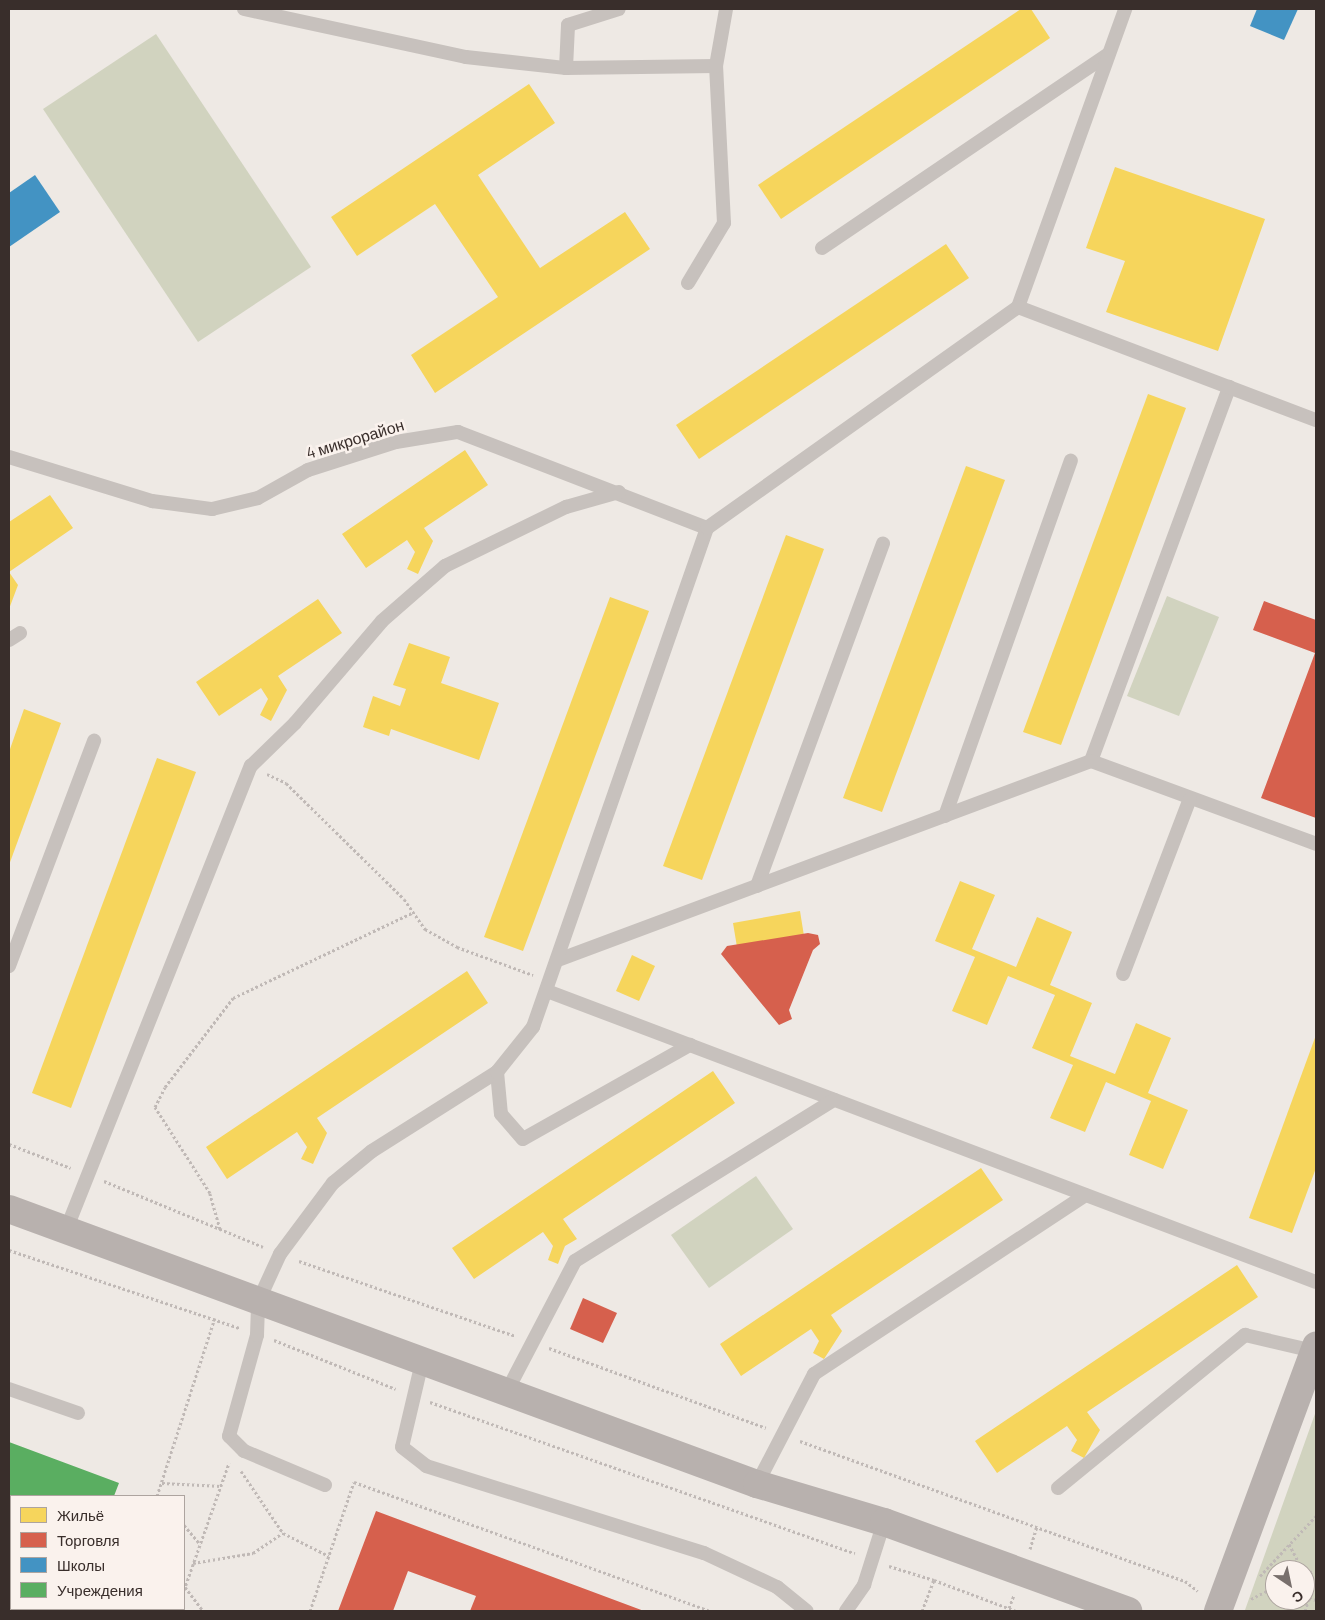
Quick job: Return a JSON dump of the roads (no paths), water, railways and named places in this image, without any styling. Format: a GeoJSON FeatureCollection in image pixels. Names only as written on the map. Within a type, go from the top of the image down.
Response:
{"type":"FeatureCollection","features":[{"type":"Feature","properties":{"kind":"street"},"geometry":{"type":"LineString","coordinates":[[9,1210],[757,1484],[884,1522],[1095,1606],[1128,1611]]}},
{"type":"Feature","properties":{"kind":"street"},"geometry":{"type":"LineString","coordinates":[[1219,1610],[1315,1349]]}},
{"type":"Feature","properties":{"kind":"lane"},"geometry":{"type":"LineString","coordinates":[[244,9],[466,57],[566,68],[716,66]]}},
{"type":"Feature","properties":{"kind":"lane"},"geometry":{"type":"LineString","coordinates":[[566,68],[568,25],[619,9]]}},
{"type":"Feature","properties":{"kind":"lane"},"geometry":{"type":"LineString","coordinates":[[688,283],[724,223],[716,66],[726,9]]}},
{"type":"Feature","properties":{"kind":"lane"},"geometry":{"type":"LineString","coordinates":[[325,1485],[244,1452],[229,1436],[257,1335],[258,1302],[280,1254],[333,1182],[372,1151],[497,1072],[533,1027],[558,960],[707,528],[1018,307],[1125,9]]}},
{"type":"Feature","properties":{"kind":"lane"},"geometry":{"type":"LineString","coordinates":[[822,248],[1108,54]]}},
{"type":"Feature","properties":{"kind":"lane"},"geometry":{"type":"LineString","coordinates":[[1018,307],[1316,420]]}},
{"type":"Feature","properties":{"kind":"lane"},"geometry":{"type":"LineString","coordinates":[[1091,761],[1229,387]]}},
{"type":"Feature","properties":{"kind":"lane","name":"4 микрорайон"},"geometry":{"type":"LineString","coordinates":[[9,458],[152,501],[212,510],[258,498],[308,470],[396,442],[458,432],[619,492],[707,528]]}},
{"type":"Feature","properties":{"kind":"lane"},"geometry":{"type":"LineString","coordinates":[[944,816],[1071,461]]}},
{"type":"Feature","properties":{"kind":"lane"},"geometry":{"type":"LineString","coordinates":[[66,1230],[86,1174],[251,766],[296,723],[382,621],[445,566],[566,507],[619,492]]}},
{"type":"Feature","properties":{"kind":"lane"},"geometry":{"type":"LineString","coordinates":[[757,886],[883,543]]}},
{"type":"Feature","properties":{"kind":"lane"},"geometry":{"type":"LineString","coordinates":[[9,966],[94,741]]}},
{"type":"Feature","properties":{"kind":"lane"},"geometry":{"type":"LineString","coordinates":[[558,960],[1091,761],[1316,844]]}},
{"type":"Feature","properties":{"kind":"lane"},"geometry":{"type":"LineString","coordinates":[[1123,974],[1190,799]]}},
{"type":"Feature","properties":{"kind":"lane"},"geometry":{"type":"LineString","coordinates":[[546,991],[1316,1282]]}},
{"type":"Feature","properties":{"kind":"lane"},"geometry":{"type":"LineString","coordinates":[[497,1072],[501,1114],[522,1139],[690,1045]]}},
{"type":"Feature","properties":{"kind":"lane"},"geometry":{"type":"LineString","coordinates":[[506,1392],[575,1261],[834,1100]]}},
{"type":"Feature","properties":{"kind":"lane"},"geometry":{"type":"LineString","coordinates":[[757,1484],[814,1374],[1085,1195]]}},
{"type":"Feature","properties":{"kind":"lane"},"geometry":{"type":"LineString","coordinates":[[1058,1488],[1245,1335],[1315,1349]]}},
{"type":"Feature","properties":{"kind":"lane"},"geometry":{"type":"LineString","coordinates":[[422,1362],[402,1447],[426,1466],[704,1553],[776,1587],[807,1611]]}},
{"type":"Feature","properties":{"kind":"lane"},"geometry":{"type":"LineString","coordinates":[[9,1390],[78,1413]]}},
{"type":"Feature","properties":{"kind":"lane"},"geometry":{"type":"LineString","coordinates":[[846,1611],[864,1585],[884,1522]]}}]}
